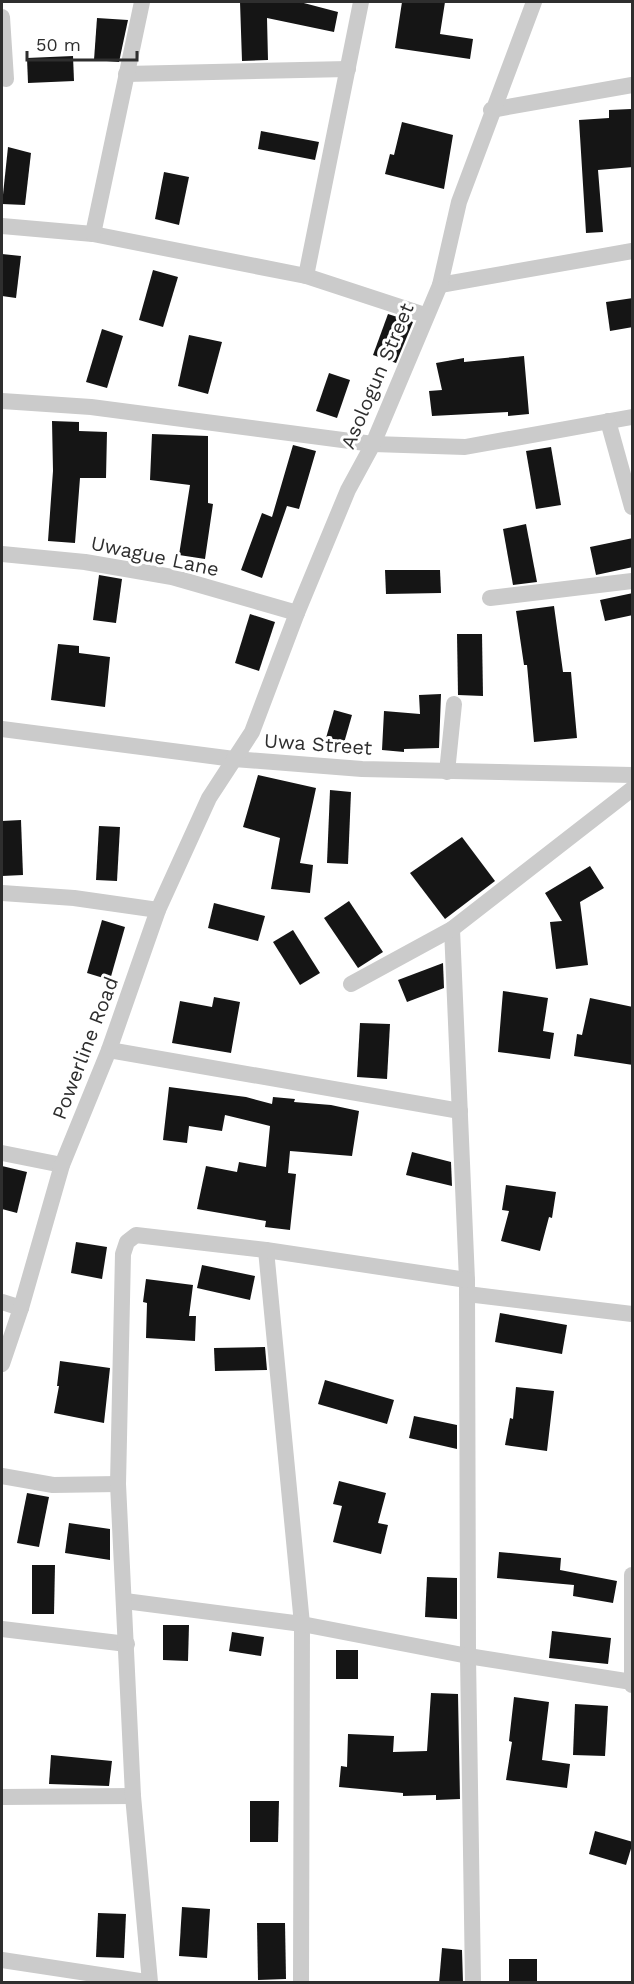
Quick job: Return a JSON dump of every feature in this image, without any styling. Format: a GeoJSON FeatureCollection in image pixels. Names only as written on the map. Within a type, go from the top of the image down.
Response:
{"type":"FeatureCollection","features":[{"type":"Feature","properties":{"kind":"street"},"geometry":{"type":"LineString","coordinates":[[93,234],[142,2]]}},
{"type":"Feature","properties":{"kind":"street"},"geometry":{"type":"LineString","coordinates":[[306,276],[361,2]]}},
{"type":"Feature","properties":{"kind":"street","name":"Asologun Street"},"geometry":{"type":"LineString","coordinates":[[234,759],[252,732],[297,613],[348,490],[373,444],[425,315],[440,285],[459,202],[491,110],[534,2]]}},
{"type":"Feature","properties":{"kind":"street"},"geometry":{"type":"LineString","coordinates":[[2,17],[6,79]]}},
{"type":"Feature","properties":{"kind":"street"},"geometry":{"type":"LineString","coordinates":[[126,74],[348,69]]}},
{"type":"Feature","properties":{"kind":"street"},"geometry":{"type":"LineString","coordinates":[[491,110],[633,85]]}},
{"type":"Feature","properties":{"kind":"street"},"geometry":{"type":"LineString","coordinates":[[2,226],[93,234],[306,276],[425,315]]}},
{"type":"Feature","properties":{"kind":"street"},"geometry":{"type":"LineString","coordinates":[[440,285],[633,251]]}},
{"type":"Feature","properties":{"kind":"street"},"geometry":{"type":"LineString","coordinates":[[2,401],[91,407],[373,444],[465,447],[633,417]]}},
{"type":"Feature","properties":{"kind":"street"},"geometry":{"type":"LineString","coordinates":[[608,421],[633,507]]}},
{"type":"Feature","properties":{"kind":"street","name":"Uwague Lane"},"geometry":{"type":"LineString","coordinates":[[2,554],[86,562],[172,577],[297,613]]}},
{"type":"Feature","properties":{"kind":"street"},"geometry":{"type":"LineString","coordinates":[[490,598],[633,581]]}},
{"type":"Feature","properties":{"kind":"street"},"geometry":{"type":"LineString","coordinates":[[447,772],[454,704]]}},
{"type":"Feature","properties":{"kind":"street","name":"Uwa Street"},"geometry":{"type":"LineString","coordinates":[[2,729],[234,759],[362,769],[633,775]]}},
{"type":"Feature","properties":{"kind":"street","name":"Powerline Road"},"geometry":{"type":"LineString","coordinates":[[2,1364],[21,1308],[62,1165],[109,1050],[158,910],[209,798],[234,759]]}},
{"type":"Feature","properties":{"kind":"street"},"geometry":{"type":"LineString","coordinates":[[351,984],[452,929],[633,789]]}},
{"type":"Feature","properties":{"kind":"street"},"geometry":{"type":"LineString","coordinates":[[2,893],[74,898],[158,910]]}},
{"type":"Feature","properties":{"kind":"street"},"geometry":{"type":"LineString","coordinates":[[452,929],[467,1287],[468,1656],[473,1983]]}},
{"type":"Feature","properties":{"kind":"street"},"geometry":{"type":"LineString","coordinates":[[109,1050],[460,1111]]}},
{"type":"Feature","properties":{"kind":"street"},"geometry":{"type":"LineString","coordinates":[[2,1153],[62,1165]]}},
{"type":"Feature","properties":{"kind":"street"},"geometry":{"type":"LineString","coordinates":[[2,1960],[148,1983],[133,1796],[118,1484],[123,1254],[127,1242],[136,1235],[266,1250],[467,1287],[633,1314]]}},
{"type":"Feature","properties":{"kind":"street"},"geometry":{"type":"LineString","coordinates":[[266,1250],[302,1624],[301,1983]]}},
{"type":"Feature","properties":{"kind":"street"},"geometry":{"type":"LineString","coordinates":[[2,1302],[21,1308]]}},
{"type":"Feature","properties":{"kind":"street"},"geometry":{"type":"LineString","coordinates":[[2,1476],[53,1485],[118,1484]]}},
{"type":"Feature","properties":{"kind":"street"},"geometry":{"type":"LineString","coordinates":[[125,1601],[302,1624],[468,1656],[632,1683],[633,1575]]}},
{"type":"Feature","properties":{"kind":"street"},"geometry":{"type":"LineString","coordinates":[[2,1629],[127,1644]]}},
{"type":"Feature","properties":{"kind":"street"},"geometry":{"type":"LineString","coordinates":[[2,1797],[133,1796]]}},
{"type":"Feature","properties":{"kind":"building"},"geometry":{"type":"Polygon","coordinates":[[[240,2],[300,2],[338,12],[334,32],[267,18],[268,60],[242,61],[240,2]]]}},
{"type":"Feature","properties":{"kind":"building"},"geometry":{"type":"Polygon","coordinates":[[[402,2],[445,2],[440,34],[473,39],[470,59],[395,48],[402,2]]]}},
{"type":"Feature","properties":{"kind":"building"},"geometry":{"type":"Polygon","coordinates":[[[97,18],[128,20],[119,62],[94,60],[97,18]]]}},
{"type":"Feature","properties":{"kind":"building"},"geometry":{"type":"Polygon","coordinates":[[[73,56],[74,81],[28,83],[27,58],[73,56]]]}},
{"type":"Feature","properties":{"kind":"building"},"geometry":{"type":"Polygon","coordinates":[[[631,109],[633,167],[598,170],[603,232],[586,233],[579,120],[609,118],[609,110],[631,109]]]}},
{"type":"Feature","properties":{"kind":"building"},"geometry":{"type":"Polygon","coordinates":[[[402,122],[453,135],[444,189],[385,174],[390,154],[394,155],[402,122]]]}},
{"type":"Feature","properties":{"kind":"building"},"geometry":{"type":"Polygon","coordinates":[[[261,131],[319,142],[315,160],[258,149],[261,131]]]}},
{"type":"Feature","properties":{"kind":"building"},"geometry":{"type":"Polygon","coordinates":[[[8,147],[31,153],[25,205],[2,204],[8,147]]]}},
{"type":"Feature","properties":{"kind":"building"},"geometry":{"type":"Polygon","coordinates":[[[164,172],[189,177],[179,225],[155,219],[164,172]]]}},
{"type":"Feature","properties":{"kind":"building"},"geometry":{"type":"Polygon","coordinates":[[[2,254],[21,256],[16,298],[2,296],[2,254]]]}},
{"type":"Feature","properties":{"kind":"building"},"geometry":{"type":"Polygon","coordinates":[[[153,270],[178,277],[163,327],[139,320],[153,270]]]}},
{"type":"Feature","properties":{"kind":"building"},"geometry":{"type":"Polygon","coordinates":[[[633,298],[633,327],[610,331],[606,302],[633,298]]]}},
{"type":"Feature","properties":{"kind":"building"},"geometry":{"type":"Polygon","coordinates":[[[388,314],[413,322],[396,363],[373,355],[388,314]]]}},
{"type":"Feature","properties":{"kind":"building"},"geometry":{"type":"Polygon","coordinates":[[[102,329],[123,336],[107,388],[86,382],[102,329]]]}},
{"type":"Feature","properties":{"kind":"building"},"geometry":{"type":"Polygon","coordinates":[[[189,335],[222,342],[208,394],[178,386],[189,335]]]}},
{"type":"Feature","properties":{"kind":"building"},"geometry":{"type":"Polygon","coordinates":[[[524,356],[529,414],[508,416],[508,412],[432,416],[429,391],[442,390],[436,363],[464,358],[464,362],[524,356]]]}},
{"type":"Feature","properties":{"kind":"building"},"geometry":{"type":"Polygon","coordinates":[[[329,373],[350,380],[337,418],[316,411],[329,373]]]}},
{"type":"Feature","properties":{"kind":"building"},"geometry":{"type":"Polygon","coordinates":[[[52,421],[79,422],[79,431],[107,432],[106,478],[80,478],[75,543],[48,541],[53,471],[52,421]]]}},
{"type":"Feature","properties":{"kind":"building"},"geometry":{"type":"Polygon","coordinates":[[[152,434],[208,436],[208,503],[213,504],[205,559],[179,555],[190,485],[150,480],[152,434]]]}},
{"type":"Feature","properties":{"kind":"building"},"geometry":{"type":"Polygon","coordinates":[[[293,445],[316,451],[299,509],[287,506],[262,578],[241,570],[262,513],[272,517],[293,445]]]}},
{"type":"Feature","properties":{"kind":"building"},"geometry":{"type":"Polygon","coordinates":[[[551,447],[561,505],[536,509],[526,451],[551,447]]]}},
{"type":"Feature","properties":{"kind":"building"},"geometry":{"type":"Polygon","coordinates":[[[526,524],[537,582],[513,585],[503,529],[526,524]]]}},
{"type":"Feature","properties":{"kind":"building"},"geometry":{"type":"Polygon","coordinates":[[[633,538],[633,567],[596,575],[590,547],[633,538]]]}},
{"type":"Feature","properties":{"kind":"building"},"geometry":{"type":"Polygon","coordinates":[[[385,570],[440,570],[441,593],[386,594],[385,570]]]}},
{"type":"Feature","properties":{"kind":"building"},"geometry":{"type":"Polygon","coordinates":[[[99,575],[122,579],[116,623],[93,620],[99,575]]]}},
{"type":"Feature","properties":{"kind":"building"},"geometry":{"type":"Polygon","coordinates":[[[633,593],[633,615],[605,621],[600,600],[633,593]]]}},
{"type":"Feature","properties":{"kind":"building"},"geometry":{"type":"Polygon","coordinates":[[[554,606],[563,672],[571,672],[577,738],[534,742],[527,665],[524,665],[516,611],[554,606]]]}},
{"type":"Feature","properties":{"kind":"building"},"geometry":{"type":"Polygon","coordinates":[[[250,614],[275,622],[259,671],[235,663],[250,614]]]}},
{"type":"Feature","properties":{"kind":"building"},"geometry":{"type":"Polygon","coordinates":[[[457,634],[482,634],[483,696],[458,695],[457,634]]]}},
{"type":"Feature","properties":{"kind":"building"},"geometry":{"type":"Polygon","coordinates":[[[58,644],[79,646],[79,653],[110,657],[105,707],[51,700],[58,644]]]}},
{"type":"Feature","properties":{"kind":"building"},"geometry":{"type":"Polygon","coordinates":[[[441,694],[439,748],[404,749],[404,752],[382,750],[384,711],[420,714],[419,695],[441,694]]]}},
{"type":"Feature","properties":{"kind":"building"},"geometry":{"type":"Polygon","coordinates":[[[334,710],[352,715],[342,750],[324,745],[334,710]]]}},
{"type":"Feature","properties":{"kind":"building"},"geometry":{"type":"Polygon","coordinates":[[[258,775],[316,788],[300,863],[313,865],[310,893],[271,889],[280,838],[243,827],[258,775]]]}},
{"type":"Feature","properties":{"kind":"building"},"geometry":{"type":"Polygon","coordinates":[[[330,790],[351,792],[348,864],[327,863],[330,790]]]}},
{"type":"Feature","properties":{"kind":"building"},"geometry":{"type":"Polygon","coordinates":[[[21,820],[23,875],[2,876],[2,821],[21,820]]]}},
{"type":"Feature","properties":{"kind":"building"},"geometry":{"type":"Polygon","coordinates":[[[99,826],[120,827],[117,881],[96,880],[99,826]]]}},
{"type":"Feature","properties":{"kind":"building"},"geometry":{"type":"Polygon","coordinates":[[[462,837],[495,881],[445,919],[410,873],[462,837]]]}},
{"type":"Feature","properties":{"kind":"building"},"geometry":{"type":"Polygon","coordinates":[[[590,866],[604,888],[580,902],[588,965],[556,969],[550,922],[562,921],[545,893],[590,866]]]}},
{"type":"Feature","properties":{"kind":"building"},"geometry":{"type":"Polygon","coordinates":[[[349,901],[383,952],[358,968],[324,918],[349,901]]]}},
{"type":"Feature","properties":{"kind":"building"},"geometry":{"type":"Polygon","coordinates":[[[214,903],[265,916],[258,941],[208,928],[214,903]]]}},
{"type":"Feature","properties":{"kind":"building"},"geometry":{"type":"Polygon","coordinates":[[[102,920],[125,927],[110,980],[87,973],[102,920]]]}},
{"type":"Feature","properties":{"kind":"building"},"geometry":{"type":"Polygon","coordinates":[[[293,930],[320,973],[300,985],[273,942],[293,930]]]}},
{"type":"Feature","properties":{"kind":"building"},"geometry":{"type":"Polygon","coordinates":[[[443,963],[444,988],[407,1002],[398,980],[443,963]]]}},
{"type":"Feature","properties":{"kind":"building"},"geometry":{"type":"Polygon","coordinates":[[[503,991],[548,998],[543,1031],[554,1033],[550,1059],[498,1052],[503,991]]]}},
{"type":"Feature","properties":{"kind":"building"},"geometry":{"type":"Polygon","coordinates":[[[214,997],[240,1002],[231,1053],[172,1043],[180,1001],[212,1007],[214,997]]]}},
{"type":"Feature","properties":{"kind":"building"},"geometry":{"type":"Polygon","coordinates":[[[590,998],[633,1007],[633,1065],[574,1056],[577,1034],[582,1035],[590,998]]]}},
{"type":"Feature","properties":{"kind":"building"},"geometry":{"type":"Polygon","coordinates":[[[360,1023],[390,1024],[387,1079],[357,1077],[360,1023]]]}},
{"type":"Feature","properties":{"kind":"building"},"geometry":{"type":"Polygon","coordinates":[[[169,1087],[246,1097],[272,1104],[273,1097],[359,1111],[352,1156],[290,1151],[288,1173],[296,1174],[290,1230],[265,1227],[266,1221],[197,1209],[206,1166],[237,1172],[239,1162],[266,1167],[270,1126],[225,1115],[222,1131],[189,1126],[187,1143],[163,1140],[169,1087]]]}},
{"type":"Feature","properties":{"kind":"building"},"geometry":{"type":"Polygon","coordinates":[[[412,1152],[451,1162],[452,1186],[406,1175],[412,1152]]]}},
{"type":"Feature","properties":{"kind":"building"},"geometry":{"type":"Polygon","coordinates":[[[2,1166],[27,1172],[17,1213],[2,1209],[2,1166]]]}},
{"type":"Feature","properties":{"kind":"building"},"geometry":{"type":"Polygon","coordinates":[[[506,1185],[556,1192],[552,1218],[549,1217],[540,1251],[501,1241],[509,1211],[502,1210],[506,1185]]]}},
{"type":"Feature","properties":{"kind":"building"},"geometry":{"type":"Polygon","coordinates":[[[76,1242],[107,1247],[102,1279],[71,1273],[76,1242]]]}},
{"type":"Feature","properties":{"kind":"building"},"geometry":{"type":"Polygon","coordinates":[[[202,1265],[255,1276],[250,1300],[197,1288],[202,1265]]]}},
{"type":"Feature","properties":{"kind":"building"},"geometry":{"type":"Polygon","coordinates":[[[146,1279],[193,1285],[189,1316],[196,1316],[195,1341],[146,1338],[147,1303],[143,1302],[146,1279]]]}},
{"type":"Feature","properties":{"kind":"building"},"geometry":{"type":"Polygon","coordinates":[[[500,1313],[567,1325],[562,1354],[495,1342],[500,1313]]]}},
{"type":"Feature","properties":{"kind":"building"},"geometry":{"type":"Polygon","coordinates":[[[265,1347],[267,1370],[215,1371],[214,1348],[265,1347]]]}},
{"type":"Feature","properties":{"kind":"building"},"geometry":{"type":"Polygon","coordinates":[[[60,1361],[110,1368],[104,1423],[54,1413],[59,1386],[57,1386],[60,1361]]]}},
{"type":"Feature","properties":{"kind":"building"},"geometry":{"type":"Polygon","coordinates":[[[325,1380],[394,1400],[387,1424],[318,1404],[325,1380]]]}},
{"type":"Feature","properties":{"kind":"building"},"geometry":{"type":"Polygon","coordinates":[[[516,1387],[554,1391],[547,1451],[505,1445],[510,1418],[513,1419],[516,1387]]]}},
{"type":"Feature","properties":{"kind":"building"},"geometry":{"type":"Polygon","coordinates":[[[414,1416],[457,1425],[457,1449],[409,1438],[414,1416]]]}},
{"type":"Feature","properties":{"kind":"building"},"geometry":{"type":"Polygon","coordinates":[[[339,1481],[386,1493],[378,1523],[388,1525],[381,1554],[333,1542],[342,1506],[333,1504],[339,1481]]]}},
{"type":"Feature","properties":{"kind":"building"},"geometry":{"type":"Polygon","coordinates":[[[27,1493],[49,1497],[39,1547],[17,1543],[27,1493]]]}},
{"type":"Feature","properties":{"kind":"building"},"geometry":{"type":"Polygon","coordinates":[[[69,1523],[110,1529],[110,1560],[65,1553],[69,1523]]]}},
{"type":"Feature","properties":{"kind":"building"},"geometry":{"type":"Polygon","coordinates":[[[499,1552],[561,1558],[560,1570],[617,1581],[613,1603],[573,1596],[574,1585],[497,1578],[499,1552]]]}},
{"type":"Feature","properties":{"kind":"building"},"geometry":{"type":"Polygon","coordinates":[[[32,1565],[55,1565],[54,1614],[32,1614],[32,1565]]]}},
{"type":"Feature","properties":{"kind":"building"},"geometry":{"type":"Polygon","coordinates":[[[427,1577],[457,1578],[457,1619],[425,1617],[427,1577]]]}},
{"type":"Feature","properties":{"kind":"building"},"geometry":{"type":"Polygon","coordinates":[[[163,1625],[189,1625],[188,1661],[163,1660],[163,1625]]]}},
{"type":"Feature","properties":{"kind":"building"},"geometry":{"type":"Polygon","coordinates":[[[552,1631],[611,1638],[608,1664],[549,1658],[552,1631]]]}},
{"type":"Feature","properties":{"kind":"building"},"geometry":{"type":"Polygon","coordinates":[[[232,1632],[264,1637],[261,1656],[229,1651],[232,1632]]]}},
{"type":"Feature","properties":{"kind":"building"},"geometry":{"type":"Polygon","coordinates":[[[336,1650],[358,1650],[358,1679],[336,1679],[336,1650]]]}},
{"type":"Feature","properties":{"kind":"building"},"geometry":{"type":"Polygon","coordinates":[[[431,1693],[458,1694],[460,1799],[436,1800],[436,1795],[403,1796],[403,1793],[339,1787],[341,1766],[347,1767],[348,1734],[394,1736],[393,1752],[427,1751],[431,1693]]]}},
{"type":"Feature","properties":{"kind":"building"},"geometry":{"type":"Polygon","coordinates":[[[514,1697],[549,1702],[542,1760],[570,1764],[567,1788],[506,1780],[512,1742],[509,1741],[514,1697]]]}},
{"type":"Feature","properties":{"kind":"building"},"geometry":{"type":"Polygon","coordinates":[[[575,1704],[608,1706],[605,1756],[573,1755],[575,1704]]]}},
{"type":"Feature","properties":{"kind":"building"},"geometry":{"type":"Polygon","coordinates":[[[51,1755],[112,1761],[109,1786],[49,1784],[51,1755]]]}},
{"type":"Feature","properties":{"kind":"building"},"geometry":{"type":"Polygon","coordinates":[[[250,1801],[279,1801],[278,1842],[250,1842],[250,1801]]]}},
{"type":"Feature","properties":{"kind":"building"},"geometry":{"type":"Polygon","coordinates":[[[595,1831],[633,1842],[626,1865],[589,1854],[595,1831]]]}},
{"type":"Feature","properties":{"kind":"building"},"geometry":{"type":"Polygon","coordinates":[[[182,1907],[210,1909],[207,1958],[179,1956],[182,1907]]]}},
{"type":"Feature","properties":{"kind":"building"},"geometry":{"type":"Polygon","coordinates":[[[98,1913],[126,1914],[124,1958],[96,1957],[98,1913]]]}},
{"type":"Feature","properties":{"kind":"building"},"geometry":{"type":"Polygon","coordinates":[[[257,1923],[285,1923],[286,1979],[258,1980],[257,1923]]]}},
{"type":"Feature","properties":{"kind":"building"},"geometry":{"type":"Polygon","coordinates":[[[442,1948],[462,1950],[463,1983],[439,1983],[442,1948]]]}},
{"type":"Feature","properties":{"kind":"building"},"geometry":{"type":"Polygon","coordinates":[[[509,1959],[537,1959],[537,1983],[509,1983],[509,1959]]]}}]}
